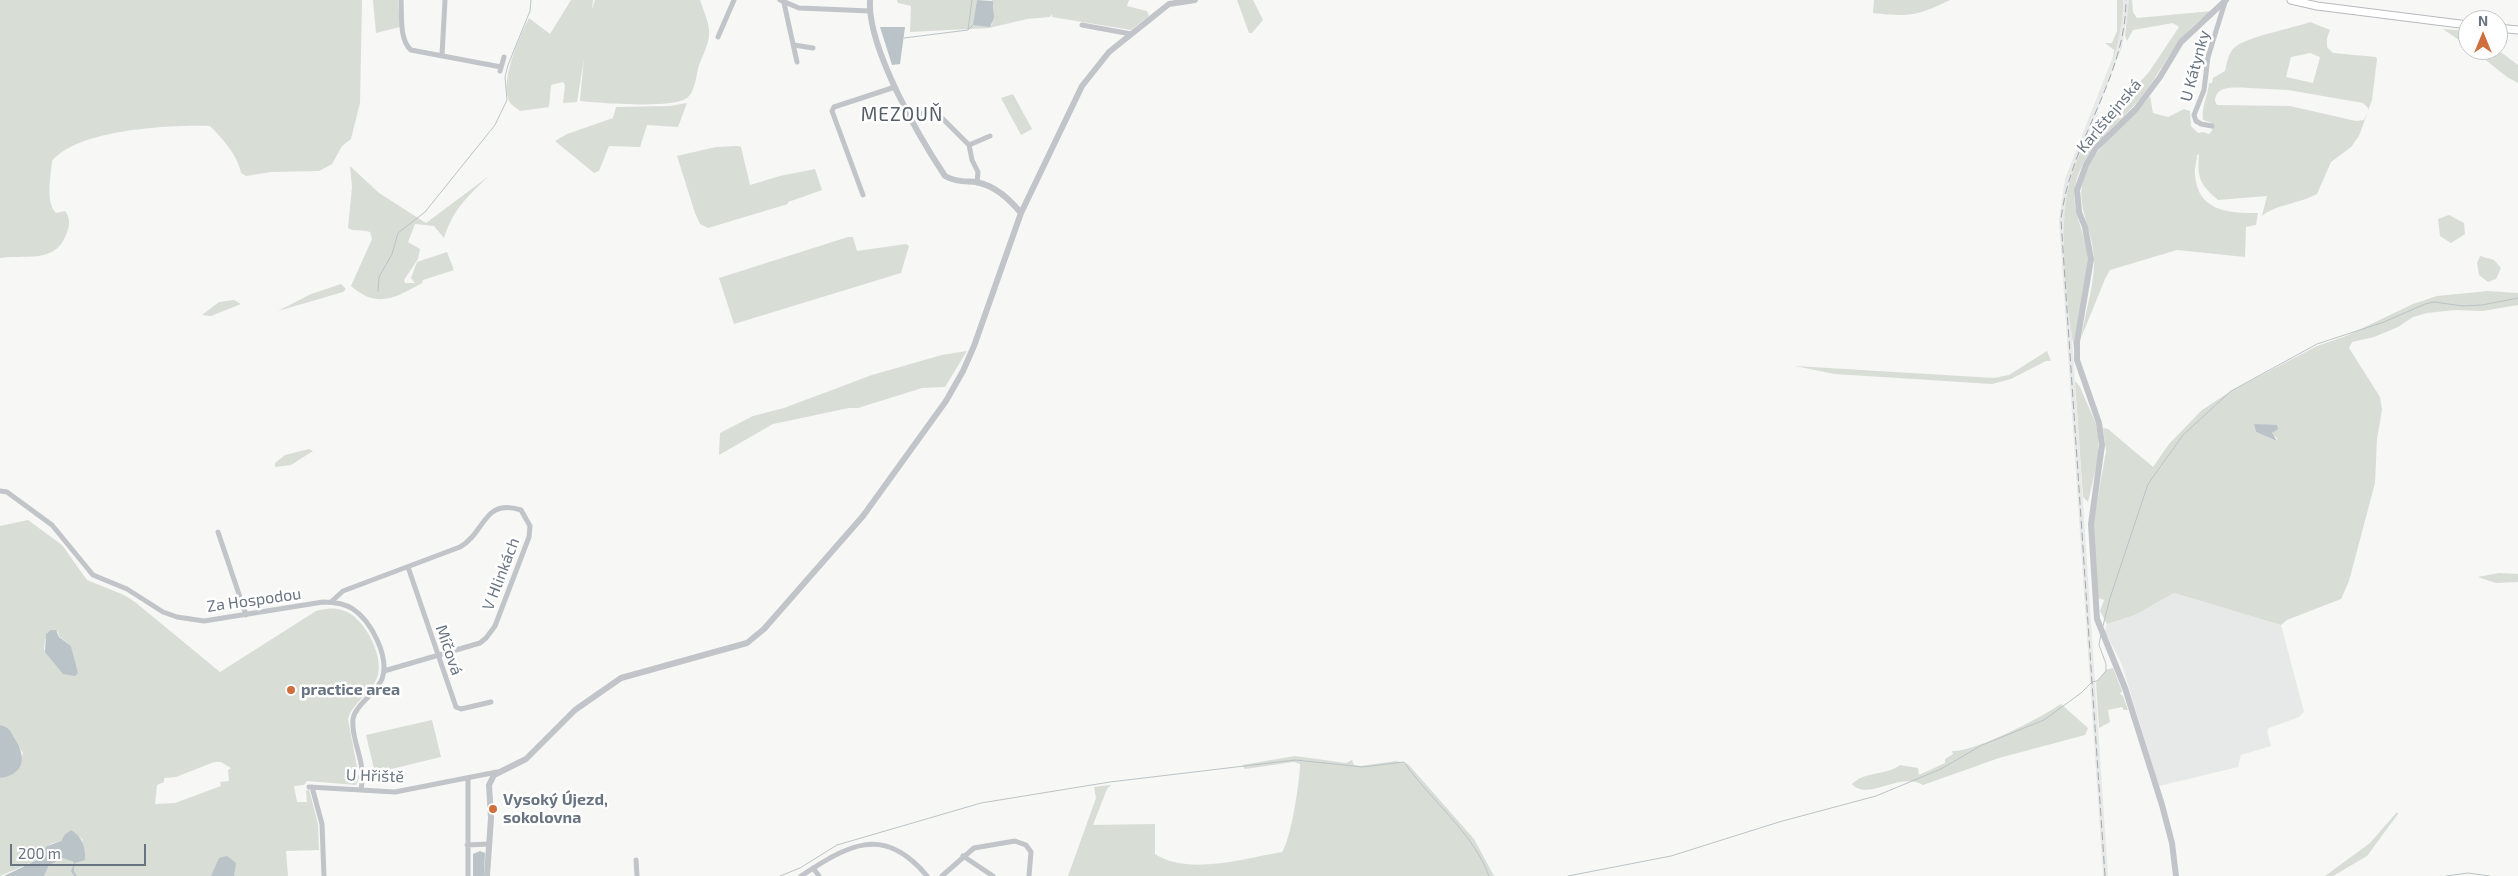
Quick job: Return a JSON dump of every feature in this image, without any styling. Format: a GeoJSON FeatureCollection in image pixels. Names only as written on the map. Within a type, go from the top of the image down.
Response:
{"type":"FeatureCollection","features":[{"type":"Feature","properties":{"kind":"main road"},"geometry":{"type":"LineString","coordinates":[[2292,0],[2317,6],[2458,24]]}},
{"type":"Feature","properties":{"kind":"street"},"geometry":{"type":"LineString","coordinates":[[401,0],[403,32],[408,48],[501,69],[504,57]]}},
{"type":"Feature","properties":{"kind":"street"},"geometry":{"type":"LineString","coordinates":[[442,55],[445,0]]}},
{"type":"Feature","properties":{"kind":"street"},"geometry":{"type":"LineString","coordinates":[[718,37],[734,0]]}},
{"type":"Feature","properties":{"kind":"street"},"geometry":{"type":"LineString","coordinates":[[870,0],[870,11],[895,87],[908,114],[945,176],[959,181],[977,182],[1004,194],[1021,213]]}},
{"type":"Feature","properties":{"kind":"street"},"geometry":{"type":"LineString","coordinates":[[487,876],[490,784],[491,778],[497,772],[526,758],[575,710],[594,695],[629,675],[747,643],[764,629],[838,546],[904,462],[963,371],[1021,213],[1082,86],[1109,52],[1169,2],[1195,0]]}},
{"type":"Feature","properties":{"kind":"street"},"geometry":{"type":"LineString","coordinates":[[782,1],[799,8],[870,11]]}},
{"type":"Feature","properties":{"kind":"street"},"geometry":{"type":"LineString","coordinates":[[782,1],[797,62]]}},
{"type":"Feature","properties":{"kind":"street","name":"U Kátynky"},"geometry":{"type":"LineString","coordinates":[[2212,126],[2196,121],[2194,115],[2204,90],[2208,57],[2225,1]]}},
{"type":"Feature","properties":{"kind":"street","name":"Karlštejnská"},"geometry":{"type":"LineString","coordinates":[[2176,876],[2172,844],[2159,796],[2125,688],[2097,619],[2091,524],[2102,445],[2099,423],[2080,374],[2077,349],[2090,273],[2089,245],[2077,190],[2086,165],[2096,148],[2148,94],[2180,42],[2225,1]]}},
{"type":"Feature","properties":{"kind":"street"},"geometry":{"type":"LineString","coordinates":[[1082,25],[1131,34]]}},
{"type":"Feature","properties":{"kind":"street"},"geometry":{"type":"LineString","coordinates":[[794,45],[813,48]]}},
{"type":"Feature","properties":{"kind":"street"},"geometry":{"type":"LineString","coordinates":[[863,195],[832,111],[834,107],[895,87]]}},
{"type":"Feature","properties":{"kind":"street"},"geometry":{"type":"LineString","coordinates":[[908,114],[929,113],[940,116],[969,145],[972,160],[978,172],[977,182]]}},
{"type":"Feature","properties":{"kind":"street"},"geometry":{"type":"LineString","coordinates":[[969,145],[990,136]]}},
{"type":"Feature","properties":{"kind":"street","name":"Za Hospodou"},"geometry":{"type":"LineString","coordinates":[[0,491],[7,492],[52,525],[93,575],[134,592],[163,612],[177,617],[204,621],[331,602],[353,609],[367,624],[382,654],[384,671]]}},
{"type":"Feature","properties":{"kind":"street","name":"V Hlinkách"},"geometry":{"type":"LineString","coordinates":[[331,602],[343,591],[466,544],[476,535],[489,514],[499,508],[511,507],[521,510],[530,526],[529,537],[491,633],[480,643],[384,671]]}},
{"type":"Feature","properties":{"kind":"street"},"geometry":{"type":"LineString","coordinates":[[218,532],[246,615]]}},
{"type":"Feature","properties":{"kind":"street","name":"Míčová"},"geometry":{"type":"LineString","coordinates":[[408,567],[456,707],[461,709],[491,702]]}},
{"type":"Feature","properties":{"kind":"street"},"geometry":{"type":"LineString","coordinates":[[361,790],[362,772],[352,727],[354,715],[358,708],[372,695],[384,671]]}},
{"type":"Feature","properties":{"kind":"street","name":"U Hřiště"},"geometry":{"type":"LineString","coordinates":[[324,876],[322,824],[311,787],[401,791],[468,780],[497,772]]}},
{"type":"Feature","properties":{"kind":"street"},"geometry":{"type":"LineString","coordinates":[[468,780],[468,876]]}},
{"type":"Feature","properties":{"kind":"street"},"geometry":{"type":"LineString","coordinates":[[942,876],[963,856],[977,847],[1015,841],[1029,848],[1032,856],[1029,876]]}},
{"type":"Feature","properties":{"kind":"street"},"geometry":{"type":"LineString","coordinates":[[467,845],[489,844]]}},
{"type":"Feature","properties":{"kind":"street"},"geometry":{"type":"LineString","coordinates":[[801,876],[845,848],[869,844],[901,853],[926,876]]}},
{"type":"Feature","properties":{"kind":"street"},"geometry":{"type":"LineString","coordinates":[[963,856],[993,876]]}},
{"type":"Feature","properties":{"kind":"street"},"geometry":{"type":"LineString","coordinates":[[636,860],[637,876]]}},
{"type":"Feature","properties":{"kind":"street"},"geometry":{"type":"LineString","coordinates":[[813,868],[819,876]]}},
{"type":"Feature","properties":{"kind":"shaded area"},"geometry":{"type":"Polygon","coordinates":[[[0,0],[362,0],[360,103],[351,139],[342,146],[332,164],[319,171],[271,172],[246,176],[241,173],[237,160],[229,148],[210,126],[150,128],[126,131],[82,142],[65,150],[52,161],[51,202],[56,213],[65,211],[69,220],[69,227],[63,240],[57,248],[41,256],[0,258],[0,0]]]}},
{"type":"Feature","properties":{"kind":"shaded area"},"geometry":{"type":"Polygon","coordinates":[[[373,0],[398,0],[400,27],[376,33],[373,0]]]}},
{"type":"Feature","properties":{"kind":"shaded area"},"geometry":{"type":"Polygon","coordinates":[[[571,0],[593,0],[592,9],[595,0],[700,0],[709,27],[709,39],[690,95],[679,101],[652,104],[580,101],[584,58],[577,102],[563,103],[565,85],[563,82],[551,85],[549,107],[520,111],[512,105],[507,96],[508,73],[520,36],[529,18],[550,34],[571,0]]]}},
{"type":"Feature","properties":{"kind":"shaded area"},"geometry":{"type":"Polygon","coordinates":[[[897,0],[977,0],[974,25],[992,25],[994,7],[992,0],[1129,0],[1127,6],[1147,11],[1149,16],[1131,30],[1052,17],[1052,14],[1050,17],[1027,19],[989,28],[910,32],[911,6],[898,3],[897,0]]]}},
{"type":"Feature","properties":{"kind":"shaded area"},"geometry":{"type":"Polygon","coordinates":[[[977,0],[993,1],[994,18],[990,27],[973,25],[977,0]]]}},
{"type":"Feature","properties":{"kind":"shaded area"},"geometry":{"type":"Polygon","coordinates":[[[1237,0],[1253,0],[1263,20],[1252,33],[1249,33],[1237,0]]]}},
{"type":"Feature","properties":{"kind":"shaded area"},"geometry":{"type":"Polygon","coordinates":[[[1874,0],[1950,0],[1921,12],[1896,15],[1873,13],[1874,0]]]}},
{"type":"Feature","properties":{"kind":"shaded area"},"geometry":{"type":"Polygon","coordinates":[[[2117,0],[2123,0],[2123,8],[2113,60],[2114,50],[2105,43],[2112,43],[2117,31],[2117,0]]]}},
{"type":"Feature","properties":{"kind":"shaded area"},"geometry":{"type":"Polygon","coordinates":[[[2123,0],[2129,0],[2129,7],[2122,47],[2070,181],[2064,220],[2108,876],[2103,876],[2059,220],[2065,179],[2117,46],[2123,0]]]}},
{"type":"Feature","properties":{"kind":"shaded area"},"geometry":{"type":"Polygon","coordinates":[[[2129,0],[2132,0],[2133,12],[2137,18],[2212,11],[2182,38],[2136,104],[2094,148],[2085,160],[2079,173],[2074,197],[2087,250],[2088,270],[2074,349],[2064,251],[2065,212],[2072,174],[2098,112],[2096,126],[2100,125],[2149,72],[2179,27],[2173,23],[2133,30],[2127,41],[2125,36],[2129,0]]]}},
{"type":"Feature","properties":{"kind":"shaded area"},"geometry":{"type":"Polygon","coordinates":[[[2310,22],[2330,30],[2327,38],[2327,47],[2333,53],[2376,57],[2372,100],[2369,109],[2363,103],[2288,90],[2228,88],[2219,92],[2215,101],[2217,105],[2290,106],[2356,121],[2364,120],[2368,112],[2359,136],[2351,147],[2331,162],[2317,194],[2273,209],[2262,216],[2267,196],[2218,200],[2201,180],[2199,175],[2199,154],[2197,155],[2195,172],[2197,187],[2202,197],[2217,208],[2226,211],[2258,213],[2256,225],[2246,227],[2245,257],[2177,250],[2110,270],[2081,338],[2091,288],[2094,258],[2081,190],[2089,165],[2095,156],[2150,96],[2153,113],[2168,117],[2184,109],[2190,111],[2191,126],[2198,133],[2209,134],[2212,131],[2212,123],[2203,120],[2203,115],[2209,83],[2212,83],[2213,78],[2225,71],[2228,58],[2233,49],[2249,40],[2310,22]],[[2310,53],[2291,57],[2286,77],[2313,83],[2320,57],[2310,53]]]}},
{"type":"Feature","properties":{"kind":"shaded area"},"geometry":{"type":"Polygon","coordinates":[[[880,27],[905,27],[900,64],[892,65],[880,27]]]}},
{"type":"Feature","properties":{"kind":"shaded area"},"geometry":{"type":"Polygon","coordinates":[[[2443,29],[2458,30],[2458,39],[2443,29]]]}},
{"type":"Feature","properties":{"kind":"shaded area"},"geometry":{"type":"Polygon","coordinates":[[[2508,58],[2518,65],[2518,83],[2486,60],[2508,60],[2508,58]]]}},
{"type":"Feature","properties":{"kind":"shaded area"},"geometry":{"type":"Polygon","coordinates":[[[1013,94],[1032,129],[1021,135],[1001,98],[1013,94]]]}},
{"type":"Feature","properties":{"kind":"shaded area"},"geometry":{"type":"Polygon","coordinates":[[[687,103],[678,127],[647,125],[640,147],[609,146],[599,171],[594,173],[555,141],[567,134],[613,118],[616,107],[670,106],[687,103]]]}},
{"type":"Feature","properties":{"kind":"shaded area"},"geometry":{"type":"Polygon","coordinates":[[[716,147],[741,147],[750,185],[780,176],[815,169],[822,190],[788,202],[788,204],[708,228],[700,224],[677,156],[716,147]]]}},
{"type":"Feature","properties":{"kind":"shaded area"},"geometry":{"type":"Polygon","coordinates":[[[350,166],[379,193],[426,223],[489,176],[457,211],[444,238],[434,226],[415,224],[408,242],[420,249],[418,259],[404,280],[405,283],[415,283],[411,278],[417,262],[447,252],[454,270],[423,280],[422,283],[403,293],[386,299],[369,297],[351,286],[372,239],[370,232],[348,228],[352,187],[350,166]]]}},
{"type":"Feature","properties":{"kind":"shaded area"},"geometry":{"type":"Polygon","coordinates":[[[2449,215],[2464,223],[2465,234],[2451,243],[2440,236],[2438,219],[2449,215]]]}},
{"type":"Feature","properties":{"kind":"shaded area"},"geometry":{"type":"Polygon","coordinates":[[[853,237],[857,251],[906,244],[909,246],[901,273],[734,324],[719,278],[853,237]]]}},
{"type":"Feature","properties":{"kind":"shaded area"},"geometry":{"type":"Polygon","coordinates":[[[2480,256],[2494,260],[2501,268],[2496,279],[2488,282],[2479,275],[2477,263],[2480,256]]]}},
{"type":"Feature","properties":{"kind":"shaded area"},"geometry":{"type":"Polygon","coordinates":[[[341,284],[346,289],[343,292],[278,311],[311,294],[341,284]]]}},
{"type":"Feature","properties":{"kind":"shaded area"},"geometry":{"type":"Polygon","coordinates":[[[2488,291],[2518,293],[2518,305],[2483,311],[2455,310],[2427,313],[2413,317],[2398,327],[2374,337],[2352,342],[2349,348],[2380,397],[2382,410],[2377,439],[2375,483],[2349,581],[2341,599],[2287,620],[2281,625],[2174,593],[2135,615],[2107,624],[2100,611],[2104,600],[2098,598],[2093,525],[2106,451],[2103,428],[2108,429],[2153,467],[2169,444],[2202,410],[2231,391],[2317,346],[2346,336],[2413,304],[2437,296],[2488,291]],[[2254,424],[2256,432],[2277,441],[2277,438],[2272,435],[2273,430],[2254,424]]]}},
{"type":"Feature","properties":{"kind":"shaded area"},"geometry":{"type":"Polygon","coordinates":[[[234,300],[241,304],[211,316],[202,315],[219,302],[234,300]]]}},
{"type":"Feature","properties":{"kind":"shaded area"},"geometry":{"type":"Polygon","coordinates":[[[967,351],[945,387],[922,388],[858,408],[849,408],[773,424],[719,455],[720,433],[753,416],[784,408],[872,375],[942,355],[967,351]]]}},
{"type":"Feature","properties":{"kind":"shaded area"},"geometry":{"type":"Polygon","coordinates":[[[2047,351],[2051,361],[2046,361],[2011,379],[1992,384],[1835,374],[1795,366],[1994,378],[2009,375],[2047,351]]]}},
{"type":"Feature","properties":{"kind":"shaded area"},"geometry":{"type":"Polygon","coordinates":[[[2075,381],[2080,387],[2096,424],[2098,436],[2099,455],[2088,502],[2083,497],[2075,381]]]}},
{"type":"Feature","properties":{"kind":"shaded area"},"geometry":{"type":"Polygon","coordinates":[[[2254,424],[2277,425],[2278,429],[2272,433],[2277,441],[2256,432],[2254,424]]]}},
{"type":"Feature","properties":{"kind":"shaded area"},"geometry":{"type":"Polygon","coordinates":[[[309,449],[313,451],[291,465],[275,467],[275,463],[285,455],[309,449]]]}},
{"type":"Feature","properties":{"kind":"shaded area"},"geometry":{"type":"Polygon","coordinates":[[[28,520],[62,545],[87,580],[124,595],[135,602],[220,672],[316,611],[339,609],[347,612],[361,623],[376,651],[379,670],[374,684],[350,713],[348,719],[359,778],[356,785],[307,781],[304,785],[294,786],[297,802],[307,802],[306,791],[309,789],[318,824],[319,850],[286,851],[288,876],[77,876],[74,871],[75,863],[85,855],[82,839],[71,830],[65,834],[61,841],[50,844],[37,860],[0,876],[0,778],[16,772],[23,753],[3,726],[0,725],[0,526],[28,520]],[[58,631],[45,639],[44,650],[74,660],[71,646],[59,636],[58,631]],[[214,762],[176,777],[164,778],[164,782],[157,785],[155,804],[175,803],[221,786],[220,782],[229,781],[228,770],[231,768],[221,762],[214,762]]]}},
{"type":"Feature","properties":{"kind":"shaded area"},"geometry":{"type":"Polygon","coordinates":[[[2499,573],[2518,574],[2518,582],[2496,583],[2478,577],[2499,573]]]}},
{"type":"Feature","properties":{"kind":"shaded area"},"geometry":{"type":"Polygon","coordinates":[[[2174,593],[2281,625],[2304,712],[2299,717],[2269,728],[2267,731],[2271,746],[2241,755],[2238,767],[2159,786],[2122,665],[2105,631],[2107,624],[2135,615],[2174,593]]]}},
{"type":"Feature","properties":{"kind":"shaded area"},"geometry":{"type":"Polygon","coordinates":[[[51,630],[56,630],[59,637],[71,646],[78,673],[75,676],[63,674],[45,652],[46,634],[51,630]]]}},
{"type":"Feature","properties":{"kind":"shaded area"},"geometry":{"type":"Polygon","coordinates":[[[2113,668],[2122,691],[2120,694],[2123,696],[2128,710],[2124,710],[2122,707],[2108,710],[2110,722],[2099,728],[2096,683],[2106,670],[2113,668]]]}},
{"type":"Feature","properties":{"kind":"shaded area"},"geometry":{"type":"Polygon","coordinates":[[[2061,704],[2088,728],[2085,735],[1999,758],[1923,785],[1904,781],[1866,790],[1859,789],[1852,784],[1863,777],[1888,771],[1900,765],[1918,768],[1919,775],[1945,763],[1945,759],[1953,754],[1952,751],[1963,750],[1991,740],[2024,725],[2061,704]]]}},
{"type":"Feature","properties":{"kind":"shaded area"},"geometry":{"type":"Polygon","coordinates":[[[432,720],[441,757],[375,773],[366,735],[432,720]]]}},
{"type":"Feature","properties":{"kind":"shaded area"},"geometry":{"type":"Polygon","coordinates":[[[0,725],[6,727],[11,733],[19,748],[22,760],[18,770],[0,778],[0,725]]]}},
{"type":"Feature","properties":{"kind":"shaded area"},"geometry":{"type":"Polygon","coordinates":[[[1295,756],[1346,763],[1352,760],[1354,765],[1360,766],[1396,761],[1408,764],[1474,839],[1494,876],[1068,876],[1096,798],[1094,787],[1111,785],[1107,789],[1093,825],[1155,824],[1155,854],[1168,860],[1184,864],[1217,864],[1282,852],[1292,823],[1300,764],[1294,762],[1245,769],[1242,765],[1295,756]]]}},
{"type":"Feature","properties":{"kind":"shaded area"},"geometry":{"type":"Polygon","coordinates":[[[2397,812],[2398,814],[2367,856],[2333,876],[2325,876],[2370,843],[2397,812]]]}},
{"type":"Feature","properties":{"kind":"shaded area"},"geometry":{"type":"Polygon","coordinates":[[[71,830],[81,839],[85,851],[85,860],[75,863],[74,871],[77,876],[74,876],[71,871],[74,862],[63,858],[49,865],[44,876],[4,876],[37,860],[47,846],[61,841],[65,834],[71,830]]]}},
{"type":"Feature","properties":{"kind":"shaded area"},"geometry":{"type":"Polygon","coordinates":[[[480,851],[485,853],[484,876],[473,876],[473,854],[480,851]]]}},
{"type":"Feature","properties":{"kind":"shaded area"},"geometry":{"type":"Polygon","coordinates":[[[227,856],[236,863],[234,876],[211,876],[219,858],[227,856]]]}},
{"type":"Feature","properties":{"kind":"shaded area"},"geometry":{"type":"Polygon","coordinates":[[[66,858],[74,862],[72,867],[74,876],[44,876],[52,863],[58,859],[66,858]]]}},
{"type":"Feature","properties":{"kind":"waterway"},"geometry":{"type":"LineString","coordinates":[[378,291],[379,277],[392,254],[398,233],[425,212],[495,125],[507,100],[505,77],[530,11],[531,0]]}},
{"type":"Feature","properties":{"kind":"waterway"},"geometry":{"type":"LineString","coordinates":[[904,38],[968,30],[972,0]]}},
{"type":"Feature","properties":{"kind":"waterway"},"geometry":{"type":"LineString","coordinates":[[968,30],[974,24]]}},
{"type":"Feature","properties":{"kind":"waterway"},"geometry":{"type":"LineString","coordinates":[[2103,626],[2110,598],[2148,484],[2183,435],[2231,391],[2317,344],[2384,322],[2425,304],[2434,302],[2463,306],[2482,305],[2518,298]]}},
{"type":"Feature","properties":{"kind":"waterway"},"geometry":{"type":"LineString","coordinates":[[1568,876],[1671,856],[1779,822],[1876,796],[1941,769],[1982,745],[2044,720],[2081,693],[2092,682],[2097,681],[2106,671],[2106,664],[2099,645],[2101,634]]}},
{"type":"Feature","properties":{"kind":"waterway"},"geometry":{"type":"LineString","coordinates":[[780,876],[800,868],[837,845],[981,803],[1110,782],[1295,760],[1363,767],[1404,762],[1473,845],[1489,876]]}},
{"type":"Feature","properties":{"kind":"waterway"},"geometry":{"type":"LineString","coordinates":[[2446,876],[2468,873],[2490,876]]}},
{"type":"Feature","properties":{"kind":"railway"},"geometry":{"type":"LineString","coordinates":[[2105,876],[2061,220],[2066,192],[2075,164],[2108,84],[2117,56],[2124,29],[2126,0]]}},
{"type":"Feature","properties":{"kind":"place","name":"practice area"},"geometry":{"type":"Point","coordinates":[291,690]}},
{"type":"Feature","properties":{"kind":"place","name":"Vysoký Újezd, sokolovna"},"geometry":{"type":"Point","coordinates":[493,809]}},
{"type":"Feature","properties":{"kind":"district","name":"MEZOUŇ"},"geometry":{"type":"Point","coordinates":[902,115]}}]}
